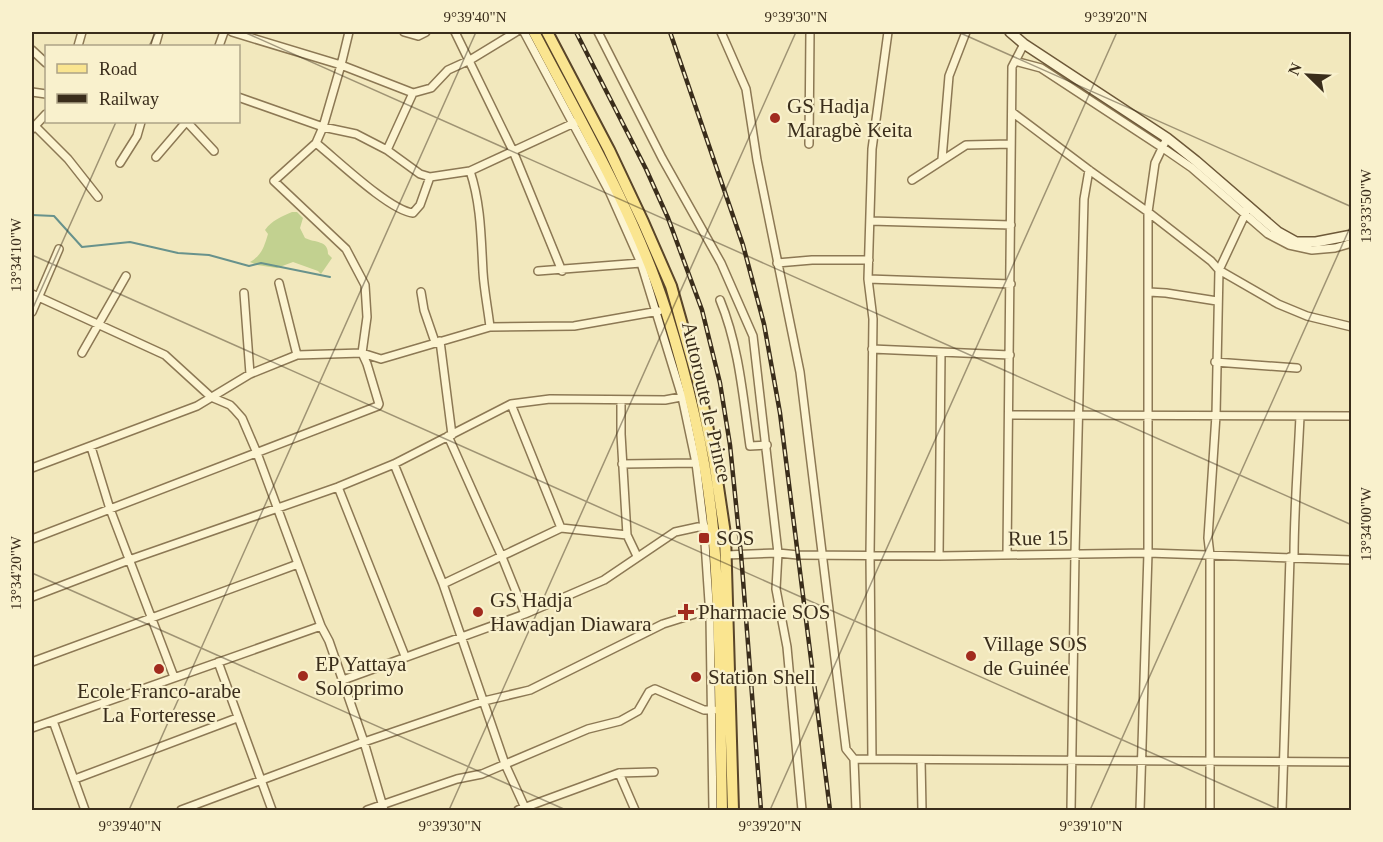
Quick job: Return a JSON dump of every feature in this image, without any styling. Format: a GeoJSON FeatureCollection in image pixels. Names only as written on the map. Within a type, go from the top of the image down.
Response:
{"type":"FeatureCollection","features":[{"type":"Feature","properties":{"kind":"main road","name":"Autoroute le Prince"},"geometry":{"type":"LineString","coordinates":[[534,32],[577,122],[633,226],[661,311],[703,462],[709,528],[715,710],[722,810]]}},
{"type":"Feature","properties":{"kind":"main road","name":"Autoroute le Prince"},"geometry":{"type":"LineString","coordinates":[[547,32],[609,150],[670,286],[703,404],[725,534],[733,810]]}},
{"type":"Feature","properties":{"kind":"main road"},"geometry":{"type":"LineString","coordinates":[[1010,32],[1165,143],[1278,232],[1296,242],[1316,242],[1352,235]]}},
{"type":"Feature","properties":{"kind":"street"},"geometry":{"type":"LineString","coordinates":[[232,32],[341,65],[413,93],[431,88],[448,70],[470,60],[516,32]]}},
{"type":"Feature","properties":{"kind":"street"},"geometry":{"type":"LineString","coordinates":[[32,539],[378,406],[367,364],[362,354],[367,317],[365,285],[346,249],[274,181],[315,143],[323,127],[349,32]]}},
{"type":"Feature","properties":{"kind":"street"},"geometry":{"type":"LineString","coordinates":[[404,32],[417,36],[426,32]]}},
{"type":"Feature","properties":{"kind":"street"},"geometry":{"type":"LineString","coordinates":[[455,32],[513,151],[562,271]]}},
{"type":"Feature","properties":{"kind":"street"},"geometry":{"type":"LineString","coordinates":[[32,468],[197,406],[250,374],[297,355],[362,354],[381,359],[490,327],[574,326],[661,311],[577,122],[524,32]]}},
{"type":"Feature","properties":{"kind":"street"},"geometry":{"type":"LineString","coordinates":[[598,32],[662,159],[721,263],[753,336],[778,553],[776,589],[787,647],[802,810]]}},
{"type":"Feature","properties":{"kind":"street"},"geometry":{"type":"LineString","coordinates":[[721,32],[746,89],[757,160],[800,372],[846,749],[854,759],[856,810]]}},
{"type":"Feature","properties":{"kind":"street"},"geometry":{"type":"LineString","coordinates":[[809,144],[810,32]]}},
{"type":"Feature","properties":{"kind":"street"},"geometry":{"type":"LineString","coordinates":[[872,759],[870,555],[873,319],[868,279],[872,149],[888,32]]}},
{"type":"Feature","properties":{"kind":"street"},"geometry":{"type":"LineString","coordinates":[[942,159],[949,76],[966,32]]}},
{"type":"Feature","properties":{"kind":"street"},"geometry":{"type":"LineString","coordinates":[[1007,555],[1012,67],[1024,44]]}},
{"type":"Feature","properties":{"kind":"street"},"geometry":{"type":"LineString","coordinates":[[32,50],[45,62]]}},
{"type":"Feature","properties":{"kind":"street"},"geometry":{"type":"LineString","coordinates":[[1015,61],[1041,68],[1165,143],[1155,163],[1148,212],[1148,554],[1140,810]]}},
{"type":"Feature","properties":{"kind":"street"},"geometry":{"type":"LineString","coordinates":[[387,150],[413,93]]}},
{"type":"Feature","properties":{"kind":"street"},"geometry":{"type":"LineString","coordinates":[[240,98],[323,127],[356,134],[387,150],[420,174],[430,177],[470,171],[577,122]]}},
{"type":"Feature","properties":{"kind":"street"},"geometry":{"type":"LineString","coordinates":[[1012,112],[1148,212],[1211,261],[1219,270],[1278,304],[1307,316],[1352,327]]}},
{"type":"Feature","properties":{"kind":"street"},"geometry":{"type":"LineString","coordinates":[[45,115],[33,128],[68,159],[98,197]]}},
{"type":"Feature","properties":{"kind":"street"},"geometry":{"type":"LineString","coordinates":[[120,163],[137,136],[141,123]]}},
{"type":"Feature","properties":{"kind":"street"},"geometry":{"type":"LineString","coordinates":[[156,157],[185,123]]}},
{"type":"Feature","properties":{"kind":"street"},"geometry":{"type":"LineString","coordinates":[[187,123],[214,151]]}},
{"type":"Feature","properties":{"kind":"street"},"geometry":{"type":"LineString","coordinates":[[315,143],[378,194],[405,212],[413,213],[420,205],[430,177]]}},
{"type":"Feature","properties":{"kind":"street"},"geometry":{"type":"LineString","coordinates":[[912,180],[966,145],[1011,144]]}},
{"type":"Feature","properties":{"kind":"street"},"geometry":{"type":"LineString","coordinates":[[1071,810],[1074,554],[1084,199],[1089,170]]}},
{"type":"Feature","properties":{"kind":"street"},"geometry":{"type":"LineString","coordinates":[[470,171],[477,192],[490,327]]}},
{"type":"Feature","properties":{"kind":"street"},"geometry":{"type":"LineString","coordinates":[[1210,810],[1209,520],[1219,270],[1248,210],[1268,234],[1289,245],[1312,250],[1335,248],[1352,243]]}},
{"type":"Feature","properties":{"kind":"street"},"geometry":{"type":"LineString","coordinates":[[870,221],[1011,225]]}},
{"type":"Feature","properties":{"kind":"street"},"geometry":{"type":"LineString","coordinates":[[32,312],[35,295],[59,249]]}},
{"type":"Feature","properties":{"kind":"street"},"geometry":{"type":"LineString","coordinates":[[777,263],[812,260],[869,260]]}},
{"type":"Feature","properties":{"kind":"street"},"geometry":{"type":"LineString","coordinates":[[538,272],[641,263]]}},
{"type":"Feature","properties":{"kind":"street"},"geometry":{"type":"LineString","coordinates":[[82,353],[126,276]]}},
{"type":"Feature","properties":{"kind":"street"},"geometry":{"type":"LineString","coordinates":[[868,279],[1011,284]]}},
{"type":"Feature","properties":{"kind":"street"},"geometry":{"type":"LineString","coordinates":[[279,283],[297,355]]}},
{"type":"Feature","properties":{"kind":"street"},"geometry":{"type":"LineString","coordinates":[[421,292],[424,310],[438,342],[450,435],[525,614]]}},
{"type":"Feature","properties":{"kind":"street"},"geometry":{"type":"LineString","coordinates":[[1149,292],[1217,301]]}},
{"type":"Feature","properties":{"kind":"street"},"geometry":{"type":"LineString","coordinates":[[244,293],[250,374]]}},
{"type":"Feature","properties":{"kind":"street"},"geometry":{"type":"LineString","coordinates":[[35,295],[165,355],[211,397],[230,405],[238,413],[257,453],[321,626],[329,641],[384,808]]}},
{"type":"Feature","properties":{"kind":"street"},"geometry":{"type":"LineString","coordinates":[[720,300],[737,357],[750,446],[767,445]]}},
{"type":"Feature","properties":{"kind":"street"},"geometry":{"type":"LineString","coordinates":[[872,349],[1010,355]]}},
{"type":"Feature","properties":{"kind":"street"},"geometry":{"type":"LineString","coordinates":[[939,556],[941,352]]}},
{"type":"Feature","properties":{"kind":"street"},"geometry":{"type":"LineString","coordinates":[[1215,362],[1298,368]]}},
{"type":"Feature","properties":{"kind":"street"},"geometry":{"type":"LineString","coordinates":[[32,597],[129,560],[338,487],[394,464],[511,405],[550,399],[665,400],[685,396],[709,528],[675,532],[604,580],[525,614],[343,680]]}},
{"type":"Feature","properties":{"kind":"street"},"geometry":{"type":"LineString","coordinates":[[621,400],[622,464],[627,535],[637,556]]}},
{"type":"Feature","properties":{"kind":"street"},"geometry":{"type":"LineString","coordinates":[[511,405],[561,528]]}},
{"type":"Feature","properties":{"kind":"street"},"geometry":{"type":"LineString","coordinates":[[1009,415],[1352,416]]}},
{"type":"Feature","properties":{"kind":"street"},"geometry":{"type":"LineString","coordinates":[[1282,810],[1294,503],[1298,488],[1300,416]]}},
{"type":"Feature","properties":{"kind":"street"},"geometry":{"type":"LineString","coordinates":[[91,447],[110,509],[174,677]]}},
{"type":"Feature","properties":{"kind":"street"},"geometry":{"type":"LineString","coordinates":[[622,464],[696,463]]}},
{"type":"Feature","properties":{"kind":"street"},"geometry":{"type":"LineString","coordinates":[[394,464],[443,584],[523,810],[619,772],[654,772]]}},
{"type":"Feature","properties":{"kind":"street"},"geometry":{"type":"LineString","coordinates":[[338,487],[405,656]]}},
{"type":"Feature","properties":{"kind":"street"},"geometry":{"type":"LineString","coordinates":[[443,584],[561,528],[627,535]]}},
{"type":"Feature","properties":{"kind":"street","name":"Rue 15"},"geometry":{"type":"LineString","coordinates":[[726,555],[778,553],[939,556],[1148,554],[1352,560]]}},
{"type":"Feature","properties":{"kind":"street"},"geometry":{"type":"LineString","coordinates":[[32,662],[298,564]]}},
{"type":"Feature","properties":{"kind":"street"},"geometry":{"type":"LineString","coordinates":[[181,810],[364,742],[484,701],[530,690],[663,624],[699,613],[713,616]]}},
{"type":"Feature","properties":{"kind":"street"},"geometry":{"type":"LineString","coordinates":[[32,728],[321,626]]}},
{"type":"Feature","properties":{"kind":"street"},"geometry":{"type":"LineString","coordinates":[[218,662],[272,810]]}},
{"type":"Feature","properties":{"kind":"street"},"geometry":{"type":"LineString","coordinates":[[367,810],[384,808],[457,779],[482,774],[588,729],[620,721],[638,711],[649,692],[655,689],[704,710],[715,710],[713,810]]}},
{"type":"Feature","properties":{"kind":"street"},"geometry":{"type":"LineString","coordinates":[[75,780],[237,718]]}},
{"type":"Feature","properties":{"kind":"street"},"geometry":{"type":"LineString","coordinates":[[53,721],[85,810]]}},
{"type":"Feature","properties":{"kind":"street"},"geometry":{"type":"LineString","coordinates":[[854,759],[1352,762]]}},
{"type":"Feature","properties":{"kind":"street"},"geometry":{"type":"LineString","coordinates":[[921,760],[922,810]]}},
{"type":"Feature","properties":{"kind":"street"},"geometry":{"type":"LineString","coordinates":[[619,772],[635,810]]}},
{"type":"Feature","properties":{"kind":"green space"},"geometry":{"type":"Polygon","coordinates":[[[297,212],[303,218],[300,228],[305,238],[326,246],[332,258],[321,274],[293,262],[277,268],[250,262],[262,250],[268,234],[265,230],[277,219],[297,212]]]}},
{"type":"Feature","properties":{"kind":"waterway"},"geometry":{"type":"LineString","coordinates":[[32,215],[54,216],[82,247],[130,242],[178,253],[209,255],[249,266],[261,263],[330,277]]}},
{"type":"Feature","properties":{"kind":"railway"},"geometry":{"type":"LineString","coordinates":[[576,32],[646,169],[668,218],[702,310],[720,383],[730,445],[741,554],[761,810]]}},
{"type":"Feature","properties":{"kind":"railway"},"geometry":{"type":"LineString","coordinates":[[670,32],[743,245],[764,324],[780,413],[830,810]]}},
{"type":"Feature","properties":{"kind":"place","name":"GS Hadja Maragbè Keita"},"geometry":{"type":"Point","coordinates":[775,118]}},
{"type":"Feature","properties":{"kind":"place","name":"SOS"},"geometry":{"type":"Point","coordinates":[704,538]}},
{"type":"Feature","properties":{"kind":"place","name":"GS Hadja Hawadjan Diawara"},"geometry":{"type":"Point","coordinates":[478,612]}},
{"type":"Feature","properties":{"kind":"place","name":"Pharmacie SOS"},"geometry":{"type":"Point","coordinates":[686,612]}},
{"type":"Feature","properties":{"kind":"place","name":"Village SOS de Guinée"},"geometry":{"type":"Point","coordinates":[971,656]}},
{"type":"Feature","properties":{"kind":"place","name":"Ecole Franco-arabe La Forteresse"},"geometry":{"type":"Point","coordinates":[159,669]}},
{"type":"Feature","properties":{"kind":"place","name":"EP Yattaya Soloprimo"},"geometry":{"type":"Point","coordinates":[303,676]}},
{"type":"Feature","properties":{"kind":"place","name":"Station Shell"},"geometry":{"type":"Point","coordinates":[696,677]}}]}
